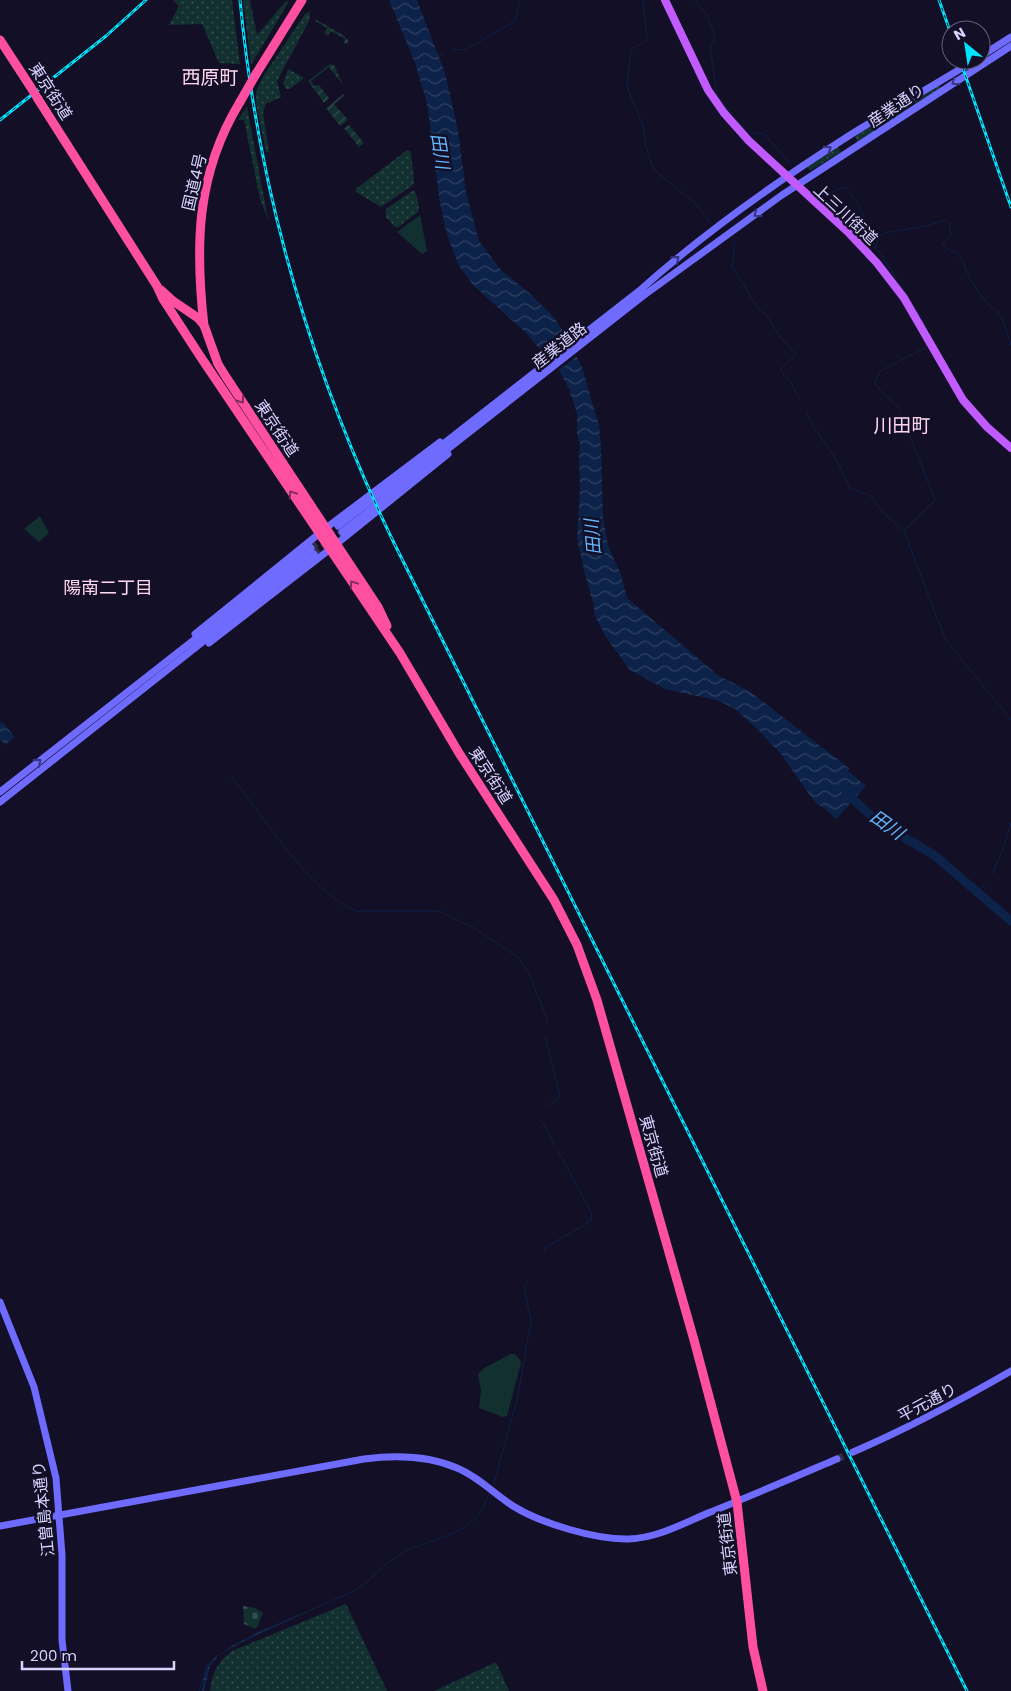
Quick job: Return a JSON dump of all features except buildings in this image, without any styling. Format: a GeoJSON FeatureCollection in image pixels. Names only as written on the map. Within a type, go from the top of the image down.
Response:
{"type":"FeatureCollection","features":[{"type":"Feature","properties":{"kind":"highway","name":"国道4号"},"geometry":{"type":"LineString","coordinates":[[224,390],[206,346],[200,298],[199,243],[205,192],[217,148],[240,102],[302,0]]}},
{"type":"Feature","properties":{"kind":"highway","name":"東京街道"},"geometry":{"type":"LineString","coordinates":[[0,40],[158,286],[163,299],[200,356],[333,547],[467,766],[554,900],[570,929],[585,964],[597,1000],[691,1331],[737,1502],[753,1647],[763,1691]]}},
{"type":"Feature","properties":{"kind":"highway","name":"東京街道"},"geometry":{"type":"LineString","coordinates":[[158,286],[204,325],[218,364],[322,531]]}},
{"type":"Feature","properties":{"kind":"highway"},"geometry":{"type":"LineString","coordinates":[[175,302],[190,305],[197,302],[200,298]]}},
{"type":"Feature","properties":{"kind":"highway","name":"東京街道"},"geometry":{"type":"LineString","coordinates":[[175,302],[180,317],[200,348],[200,356]]}},
{"type":"Feature","properties":{"kind":"main road","name":"上三川街道"},"geometry":{"type":"LineString","coordinates":[[665,0],[716,103],[749,141],[856,240],[890,278],[963,400],[987,427],[1011,448]]}},
{"type":"Feature","properties":{"kind":"street"},"geometry":{"type":"LineString","coordinates":[[991,50],[1011,37]]}},
{"type":"Feature","properties":{"kind":"street","name":"産業通り"},"geometry":{"type":"LineString","coordinates":[[796,186],[1011,46]]}},
{"type":"Feature","properties":{"kind":"street","name":"産業通り"},"geometry":{"type":"LineString","coordinates":[[787,176],[892,109],[958,70]]}},
{"type":"Feature","properties":{"kind":"street","name":"産業道路"},"geometry":{"type":"LineString","coordinates":[[340,529],[579,342],[719,224],[787,176]]}},
{"type":"Feature","properties":{"kind":"street","name":"産業道路"},"geometry":{"type":"LineString","coordinates":[[579,342],[796,186]]}},
{"type":"Feature","properties":{"kind":"street"},"geometry":{"type":"LineString","coordinates":[[171,659],[185,642],[322,531],[431,448],[474,424]]}},
{"type":"Feature","properties":{"kind":"street"},"geometry":{"type":"LineString","coordinates":[[168,670],[180,664],[333,547],[441,460],[474,424]]}},
{"type":"Feature","properties":{"kind":"street"},"geometry":{"type":"LineString","coordinates":[[0,792],[312,551],[168,670],[0,802]]}},
{"type":"Feature","properties":{"kind":"street","name":"江曽島本通り"},"geometry":{"type":"LineString","coordinates":[[0,1302],[34,1387],[54,1468],[63,1573],[62,1640],[68,1691]]}},
{"type":"Feature","properties":{"kind":"street","name":"平元通り"},"geometry":{"type":"LineString","coordinates":[[854,1452],[942,1410],[1011,1371]]}},
{"type":"Feature","properties":{"kind":"street"},"geometry":{"type":"LineString","coordinates":[[0,1526],[385,1456],[416,1457],[454,1466],[489,1486],[511,1505],[546,1523],[615,1539],[638,1538],[661,1533],[837,1459]]}},
{"type":"Feature","properties":{"kind":"green space"},"geometry":{"type":"Polygon","coordinates":[[[173,0],[232,0],[240,64],[219,63],[202,24],[169,25],[179,6],[173,0]]]}},
{"type":"Feature","properties":{"kind":"green space"},"geometry":{"type":"Polygon","coordinates":[[[243,0],[250,0],[257,35],[287,0],[288,3],[251,65],[243,0]]]}},
{"type":"Feature","properties":{"kind":"green space"},"geometry":{"type":"Polygon","coordinates":[[[310,11],[310,19],[277,81],[281,97],[266,104],[263,112],[269,152],[266,152],[256,103],[256,92],[264,75],[305,14],[310,11]]]}},
{"type":"Feature","properties":{"kind":"green space"},"geometry":{"type":"Polygon","coordinates":[[[317,20],[343,35],[348,40],[348,44],[344,43],[345,39],[331,31],[328,35],[324,33],[327,28],[315,21],[317,20]]]}},
{"type":"Feature","properties":{"kind":"green space"},"geometry":{"type":"Polygon","coordinates":[[[330,64],[334,65],[343,85],[329,67],[311,81],[314,86],[319,85],[329,98],[324,103],[308,81],[330,64]]]}},
{"type":"Feature","properties":{"kind":"green space"},"geometry":{"type":"Polygon","coordinates":[[[288,69],[304,78],[290,89],[286,89],[283,84],[288,69]]]}},
{"type":"Feature","properties":{"kind":"green space"},"geometry":{"type":"Polygon","coordinates":[[[939,85],[941,88],[858,143],[855,136],[939,85]]]}},
{"type":"Feature","properties":{"kind":"green space"},"geometry":{"type":"Polygon","coordinates":[[[344,94],[334,104],[348,120],[340,126],[326,108],[344,94]]]}},
{"type":"Feature","properties":{"kind":"green space"},"geometry":{"type":"Polygon","coordinates":[[[247,107],[268,219],[260,199],[244,120],[238,120],[247,107]]]}},
{"type":"Feature","properties":{"kind":"green space"},"geometry":{"type":"Polygon","coordinates":[[[349,125],[364,143],[359,147],[344,128],[349,125]]]}},
{"type":"Feature","properties":{"kind":"green space"},"geometry":{"type":"Polygon","coordinates":[[[837,146],[841,152],[810,171],[807,166],[837,146]]]}},
{"type":"Feature","properties":{"kind":"green space"},"geometry":{"type":"Polygon","coordinates":[[[407,150],[411,152],[413,185],[381,207],[356,192],[356,189],[407,150]]]}},
{"type":"Feature","properties":{"kind":"green space"},"geometry":{"type":"Polygon","coordinates":[[[412,191],[415,191],[417,196],[419,210],[398,227],[395,227],[386,217],[386,209],[412,191]]]}},
{"type":"Feature","properties":{"kind":"green space"},"geometry":{"type":"Polygon","coordinates":[[[420,215],[427,251],[422,254],[397,232],[420,215]]]}},
{"type":"Feature","properties":{"kind":"green space"},"geometry":{"type":"Polygon","coordinates":[[[40,516],[49,533],[39,542],[24,529],[40,516]]]}},
{"type":"Feature","properties":{"kind":"green space"},"geometry":{"type":"Polygon","coordinates":[[[511,1354],[515,1354],[521,1363],[507,1416],[503,1417],[479,1408],[481,1391],[478,1374],[484,1368],[511,1354]]]}},
{"type":"Feature","properties":{"kind":"green space"},"geometry":{"type":"Polygon","coordinates":[[[346,1604],[387,1691],[210,1691],[216,1669],[232,1651],[346,1604]]]}},
{"type":"Feature","properties":{"kind":"green space"},"geometry":{"type":"Polygon","coordinates":[[[243,1606],[255,1608],[263,1613],[256,1629],[244,1624],[243,1606]]]}},
{"type":"Feature","properties":{"kind":"green space"},"geometry":{"type":"Polygon","coordinates":[[[496,1662],[509,1691],[434,1691],[496,1662]]]}},
{"type":"Feature","properties":{"kind":"water"},"geometry":{"type":"Polygon","coordinates":[[[389,0],[417,0],[445,73],[458,130],[466,193],[479,241],[500,269],[553,316],[568,338],[582,368],[599,425],[603,517],[608,546],[621,574],[627,598],[719,676],[749,691],[849,768],[848,771],[866,786],[836,819],[823,807],[816,804],[781,754],[734,708],[716,700],[665,689],[630,670],[606,637],[594,614],[594,606],[577,538],[580,445],[577,433],[577,413],[569,389],[551,355],[538,347],[524,331],[474,286],[459,266],[447,235],[440,203],[427,103],[415,63],[389,0]]]}},
{"type":"Feature","properties":{"kind":"water"},"geometry":{"type":"Polygon","coordinates":[[[2,722],[15,737],[5,745],[0,739],[0,724],[2,722]]]}},
{"type":"Feature","properties":{"kind":"water"},"geometry":{"type":"Polygon","coordinates":[[[317,1607],[238,1644],[219,1656],[242,1640],[317,1607]]]}},
{"type":"Feature","properties":{"kind":"water"},"geometry":{"type":"Polygon","coordinates":[[[218,1657],[210,1666],[204,1691],[202,1691],[203,1681],[209,1665],[218,1657]]]}},
{"type":"Feature","properties":{"kind":"pier"},"geometry":{"type":"Polygon","coordinates":[[[570,338],[578,355],[558,371],[547,356],[570,338]]]}},
{"type":"Feature","properties":{"kind":"waterway"},"geometry":{"type":"LineString","coordinates":[[452,49],[465,50],[515,21],[520,0]]}},
{"type":"Feature","properties":{"kind":"waterway"},"geometry":{"type":"LineString","coordinates":[[643,0],[647,39],[631,51],[627,82],[628,90],[643,126],[646,147],[653,169],[696,204],[710,222]]}},
{"type":"Feature","properties":{"kind":"waterway"},"geometry":{"type":"LineString","coordinates":[[695,0],[707,15],[715,38],[710,46],[717,95],[732,116]]}},
{"type":"Feature","properties":{"kind":"waterway"},"geometry":{"type":"LineString","coordinates":[[438,56],[444,53]]}},
{"type":"Feature","properties":{"kind":"waterway"},"geometry":{"type":"LineString","coordinates":[[737,121],[749,132],[764,134],[791,164]]}},
{"type":"Feature","properties":{"kind":"waterway"},"geometry":{"type":"LineString","coordinates":[[812,187],[819,194],[827,196],[840,188],[846,188],[862,212],[867,243]]}},
{"type":"Feature","properties":{"kind":"waterway"},"geometry":{"type":"LineString","coordinates":[[875,248],[879,237],[884,233],[926,226],[945,220],[949,222],[951,235],[943,244],[946,248],[957,253],[971,281],[990,307],[997,311],[1003,320],[1011,345]]}},
{"type":"Feature","properties":{"kind":"waterway"},"geometry":{"type":"LineString","coordinates":[[733,241],[735,244],[732,266],[757,307],[767,316],[781,338],[796,354],[780,370],[790,381],[799,398]]}},
{"type":"Feature","properties":{"kind":"waterway"},"geometry":{"type":"LineString","coordinates":[[872,246],[880,253],[926,326]]}},
{"type":"Feature","properties":{"kind":"waterway"},"geometry":{"type":"LineString","coordinates":[[930,334],[932,338]]}},
{"type":"Feature","properties":{"kind":"waterway"},"geometry":{"type":"LineString","coordinates":[[927,347],[880,371],[875,382],[880,390],[899,408],[935,500],[904,531],[945,639],[1011,720]]}},
{"type":"Feature","properties":{"kind":"waterway"},"geometry":{"type":"LineString","coordinates":[[806,411],[813,426],[838,462],[850,488],[871,496],[880,509],[903,531]]}},
{"type":"Feature","properties":{"kind":"waterway"},"geometry":{"type":"LineString","coordinates":[[231,776],[288,851],[321,888],[338,901],[356,911],[439,911],[474,928],[519,958],[530,976],[548,1022]]}},
{"type":"Feature","properties":{"kind":"waterway","name":"田川"},"geometry":{"type":"LineString","coordinates":[[846,793],[878,822],[934,855],[1011,921]]}},
{"type":"Feature","properties":{"kind":"waterway"},"geometry":{"type":"LineString","coordinates":[[992,874],[1003,849],[1011,823]]}},
{"type":"Feature","properties":{"kind":"waterway"},"geometry":{"type":"LineString","coordinates":[[978,893],[985,883]]}},
{"type":"Feature","properties":{"kind":"waterway"},"geometry":{"type":"LineString","coordinates":[[545,1035],[560,1097],[545,1107]]}},
{"type":"Feature","properties":{"kind":"waterway"},"geometry":{"type":"LineString","coordinates":[[541,1120],[555,1146]]}},
{"type":"Feature","properties":{"kind":"waterway"},"geometry":{"type":"LineString","coordinates":[[544,1252],[546,1247],[591,1221],[592,1214],[558,1151]]}},
{"type":"Feature","properties":{"kind":"waterway"},"geometry":{"type":"LineString","coordinates":[[494,1484],[518,1395],[531,1321],[524,1287],[528,1281]]}},
{"type":"Feature","properties":{"kind":"waterway"},"geometry":{"type":"LineString","coordinates":[[284,1622],[354,1591],[406,1551],[464,1527],[481,1511],[489,1494]]}},
{"type":"Feature","properties":{"kind":"waterway"},"geometry":{"type":"LineString","coordinates":[[249,1638],[276,1626]]}},
{"type":"Feature","properties":{"kind":"waterway"},"geometry":{"type":"LineString","coordinates":[[199,1691],[207,1666],[217,1655]]}},
{"type":"Feature","properties":{"kind":"tunnel"},"geometry":{"type":"LineString","coordinates":[[311,548],[338,526]]}},
{"type":"Feature","properties":{"kind":"tunnel"},"geometry":{"type":"LineString","coordinates":[[314,554],[342,532]]}},
{"type":"Feature","properties":{"kind":"tunnel"},"geometry":{"type":"LineString","coordinates":[[837,1459],[853,1452]]}},
{"type":"Feature","properties":{"kind":"railway"},"geometry":{"type":"LineString","coordinates":[[0,120],[106,36],[146,0]]}},
{"type":"Feature","properties":{"kind":"railway"},"geometry":{"type":"LineString","coordinates":[[240,0],[248,71],[260,141],[275,210],[293,279],[314,346],[337,413],[364,478],[394,543],[967,1691]]}},
{"type":"Feature","properties":{"kind":"railway"},"geometry":{"type":"LineString","coordinates":[[939,0],[946,20]]}},
{"type":"Feature","properties":{"kind":"railway"},"geometry":{"type":"LineString","coordinates":[[963,70],[1011,207]]}},
{"type":"Feature","properties":{"kind":"district","name":"西原町"},"geometry":{"type":"Point","coordinates":[210,77]}},
{"type":"Feature","properties":{"kind":"district","name":"川田町"},"geometry":{"type":"Point","coordinates":[902,425]}},
{"type":"Feature","properties":{"kind":"district","name":"陽南二丁目"},"geometry":{"type":"Point","coordinates":[108,588]}}]}
